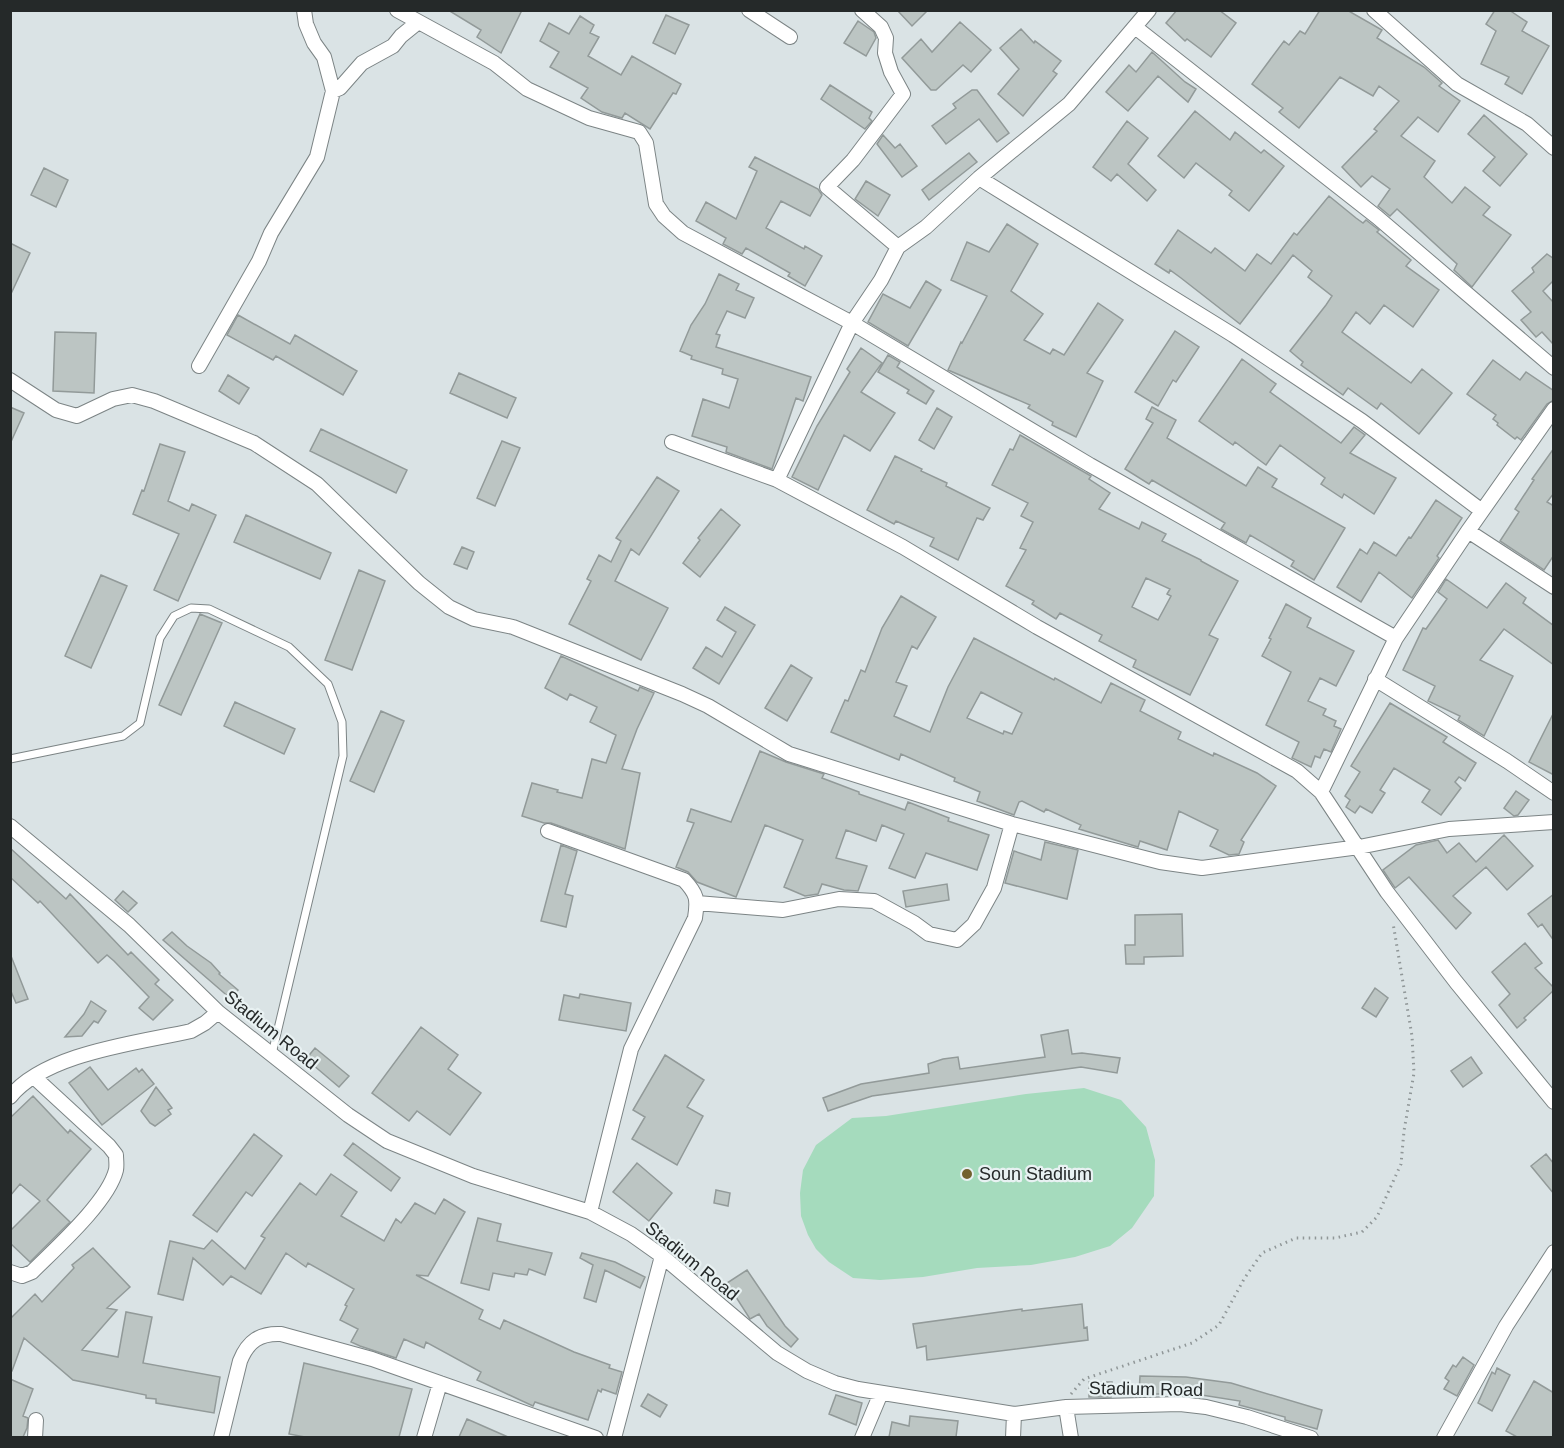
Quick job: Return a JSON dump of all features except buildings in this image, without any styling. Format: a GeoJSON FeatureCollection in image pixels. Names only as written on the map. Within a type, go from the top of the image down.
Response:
{"type":"FeatureCollection","features":[{"type":"Feature","properties":{"kind":"street"},"geometry":{"type":"LineString","coordinates":[[199,366],[259,261],[271,233],[316,157],[333,91],[324,57],[314,43],[306,24],[304,10]]}},
{"type":"Feature","properties":{"kind":"street"},"geometry":{"type":"LineString","coordinates":[[397,10],[417,23],[494,63],[527,89],[589,118],[639,132],[646,143],[656,204],[664,216],[683,233],[852,324],[1090,465],[1396,638]]}},
{"type":"Feature","properties":{"kind":"street"},"geometry":{"type":"LineString","coordinates":[[749,10],[790,37]]}},
{"type":"Feature","properties":{"kind":"street"},"geometry":{"type":"LineString","coordinates":[[862,10],[881,27],[886,38],[885,53],[891,72],[903,94],[853,160],[826,187],[898,247]]}},
{"type":"Feature","properties":{"kind":"street"},"geometry":{"type":"LineString","coordinates":[[777,480],[852,324],[881,280],[898,247],[926,226],[979,178],[1069,104],[1149,10]]}},
{"type":"Feature","properties":{"kind":"street"},"geometry":{"type":"LineString","coordinates":[[1374,10],[1457,84],[1527,124],[1554,148]]}},
{"type":"Feature","properties":{"kind":"street"},"geometry":{"type":"LineString","coordinates":[[333,91],[340,88],[362,63],[393,46],[417,23]]}},
{"type":"Feature","properties":{"kind":"street"},"geometry":{"type":"LineString","coordinates":[[1135,27],[1377,217],[1554,368]]}},
{"type":"Feature","properties":{"kind":"street"},"geometry":{"type":"LineString","coordinates":[[979,178],[1233,335],[1362,421],[1482,511]]}},
{"type":"Feature","properties":{"kind":"street"},"geometry":{"type":"LineString","coordinates":[[10,380],[56,410],[77,416],[113,399],[132,395],[154,401],[254,443],[317,484],[419,583],[449,607],[474,619],[513,627],[682,694],[708,706],[789,754],[1012,824],[1160,862],[1202,868],[1359,847],[1449,829],[1554,822]]}},
{"type":"Feature","properties":{"kind":"street"},"geometry":{"type":"LineString","coordinates":[[1321,792],[1396,638],[1554,410]]}},
{"type":"Feature","properties":{"kind":"street"},"geometry":{"type":"LineString","coordinates":[[672,442],[777,480],[903,547],[1037,627],[1297,771],[1321,792],[1388,892],[1456,982],[1554,1102]]}},
{"type":"Feature","properties":{"kind":"street"},"geometry":{"type":"LineString","coordinates":[[1468,531],[1554,587]]}},
{"type":"Feature","properties":{"kind":"street"},"geometry":{"type":"LineString","coordinates":[[1375,679],[1554,793]]}},
{"type":"Feature","properties":{"kind":"street"},"geometry":{"type":"LineString","coordinates":[[697,903],[783,910],[839,899],[874,901],[929,934],[957,940],[974,924],[994,888],[1012,824]]}},
{"type":"Feature","properties":{"kind":"street","name":"Stadium Road"},"geometry":{"type":"LineString","coordinates":[[10,826],[129,926],[218,1012],[348,1115],[387,1141],[473,1176],[590,1212],[631,1234],[662,1256],[777,1353],[807,1371],[835,1383],[881,1393],[1014,1414],[1066,1407],[1155,1404],[1206,1407],[1311,1437]]}},
{"type":"Feature","properties":{"kind":"street"},"geometry":{"type":"LineString","coordinates":[[548,831],[684,880],[695,892],[697,903],[695,918],[631,1049],[590,1212]]}},
{"type":"Feature","properties":{"kind":"street"},"geometry":{"type":"LineString","coordinates":[[10,1097],[34,1077],[63,1061],[190,1031],[205,1023],[218,1012]]}},
{"type":"Feature","properties":{"kind":"street"},"geometry":{"type":"LineString","coordinates":[[10,1272],[22,1276],[32,1272],[82,1222],[109,1185],[116,1169],[116,1155],[109,1146],[34,1077]]}},
{"type":"Feature","properties":{"kind":"street"},"geometry":{"type":"LineString","coordinates":[[1444,1437],[1506,1326],[1554,1252]]}},
{"type":"Feature","properties":{"kind":"street"},"geometry":{"type":"LineString","coordinates":[[614,1437],[662,1256]]}},
{"type":"Feature","properties":{"kind":"street"},"geometry":{"type":"LineString","coordinates":[[221,1437],[244,1350],[257,1336],[268,1334],[281,1334],[372,1359],[596,1437]]}},
{"type":"Feature","properties":{"kind":"street"},"geometry":{"type":"LineString","coordinates":[[424,1437],[440,1383]]}},
{"type":"Feature","properties":{"kind":"street"},"geometry":{"type":"LineString","coordinates":[[862,1437],[881,1393]]}},
{"type":"Feature","properties":{"kind":"street"},"geometry":{"type":"LineString","coordinates":[[1066,1407],[1071,1437]]}},
{"type":"Feature","properties":{"kind":"street"},"geometry":{"type":"LineString","coordinates":[[1013,1437],[1014,1414]]}},
{"type":"Feature","properties":{"kind":"street"},"geometry":{"type":"LineString","coordinates":[[35,1437],[36,1420]]}},
{"type":"Feature","properties":{"kind":"lane"},"geometry":{"type":"LineString","coordinates":[[10,759],[123,736],[140,723],[160,638],[174,616],[191,609],[209,609],[289,647],[328,684],[342,722],[343,756],[272,1054]]}},
{"type":"Feature","properties":{"kind":"path"},"geometry":{"type":"LineString","coordinates":[[1066,1407],[1071,1392],[1084,1379],[1192,1343],[1219,1325],[1244,1279],[1262,1253],[1296,1238],[1335,1238],[1362,1232],[1377,1217],[1389,1195],[1401,1164],[1414,1073],[1412,1036],[1388,892]]}},
{"type":"Feature","properties":{"kind":"green space"},"geometry":{"type":"Polygon","coordinates":[[[1084,1088],[1121,1100],[1146,1127],[1155,1160],[1154,1196],[1132,1228],[1110,1246],[1075,1257],[1031,1265],[977,1268],[923,1277],[880,1280],[853,1278],[829,1262],[816,1249],[808,1235],[801,1216],[800,1193],[803,1170],[816,1145],[852,1118],[886,1116],[1026,1094],[1084,1088]]]}},
{"type":"Feature","properties":{"kind":"place","name":"Soun Stadium"},"geometry":{"type":"Point","coordinates":[967,1174]}}]}
